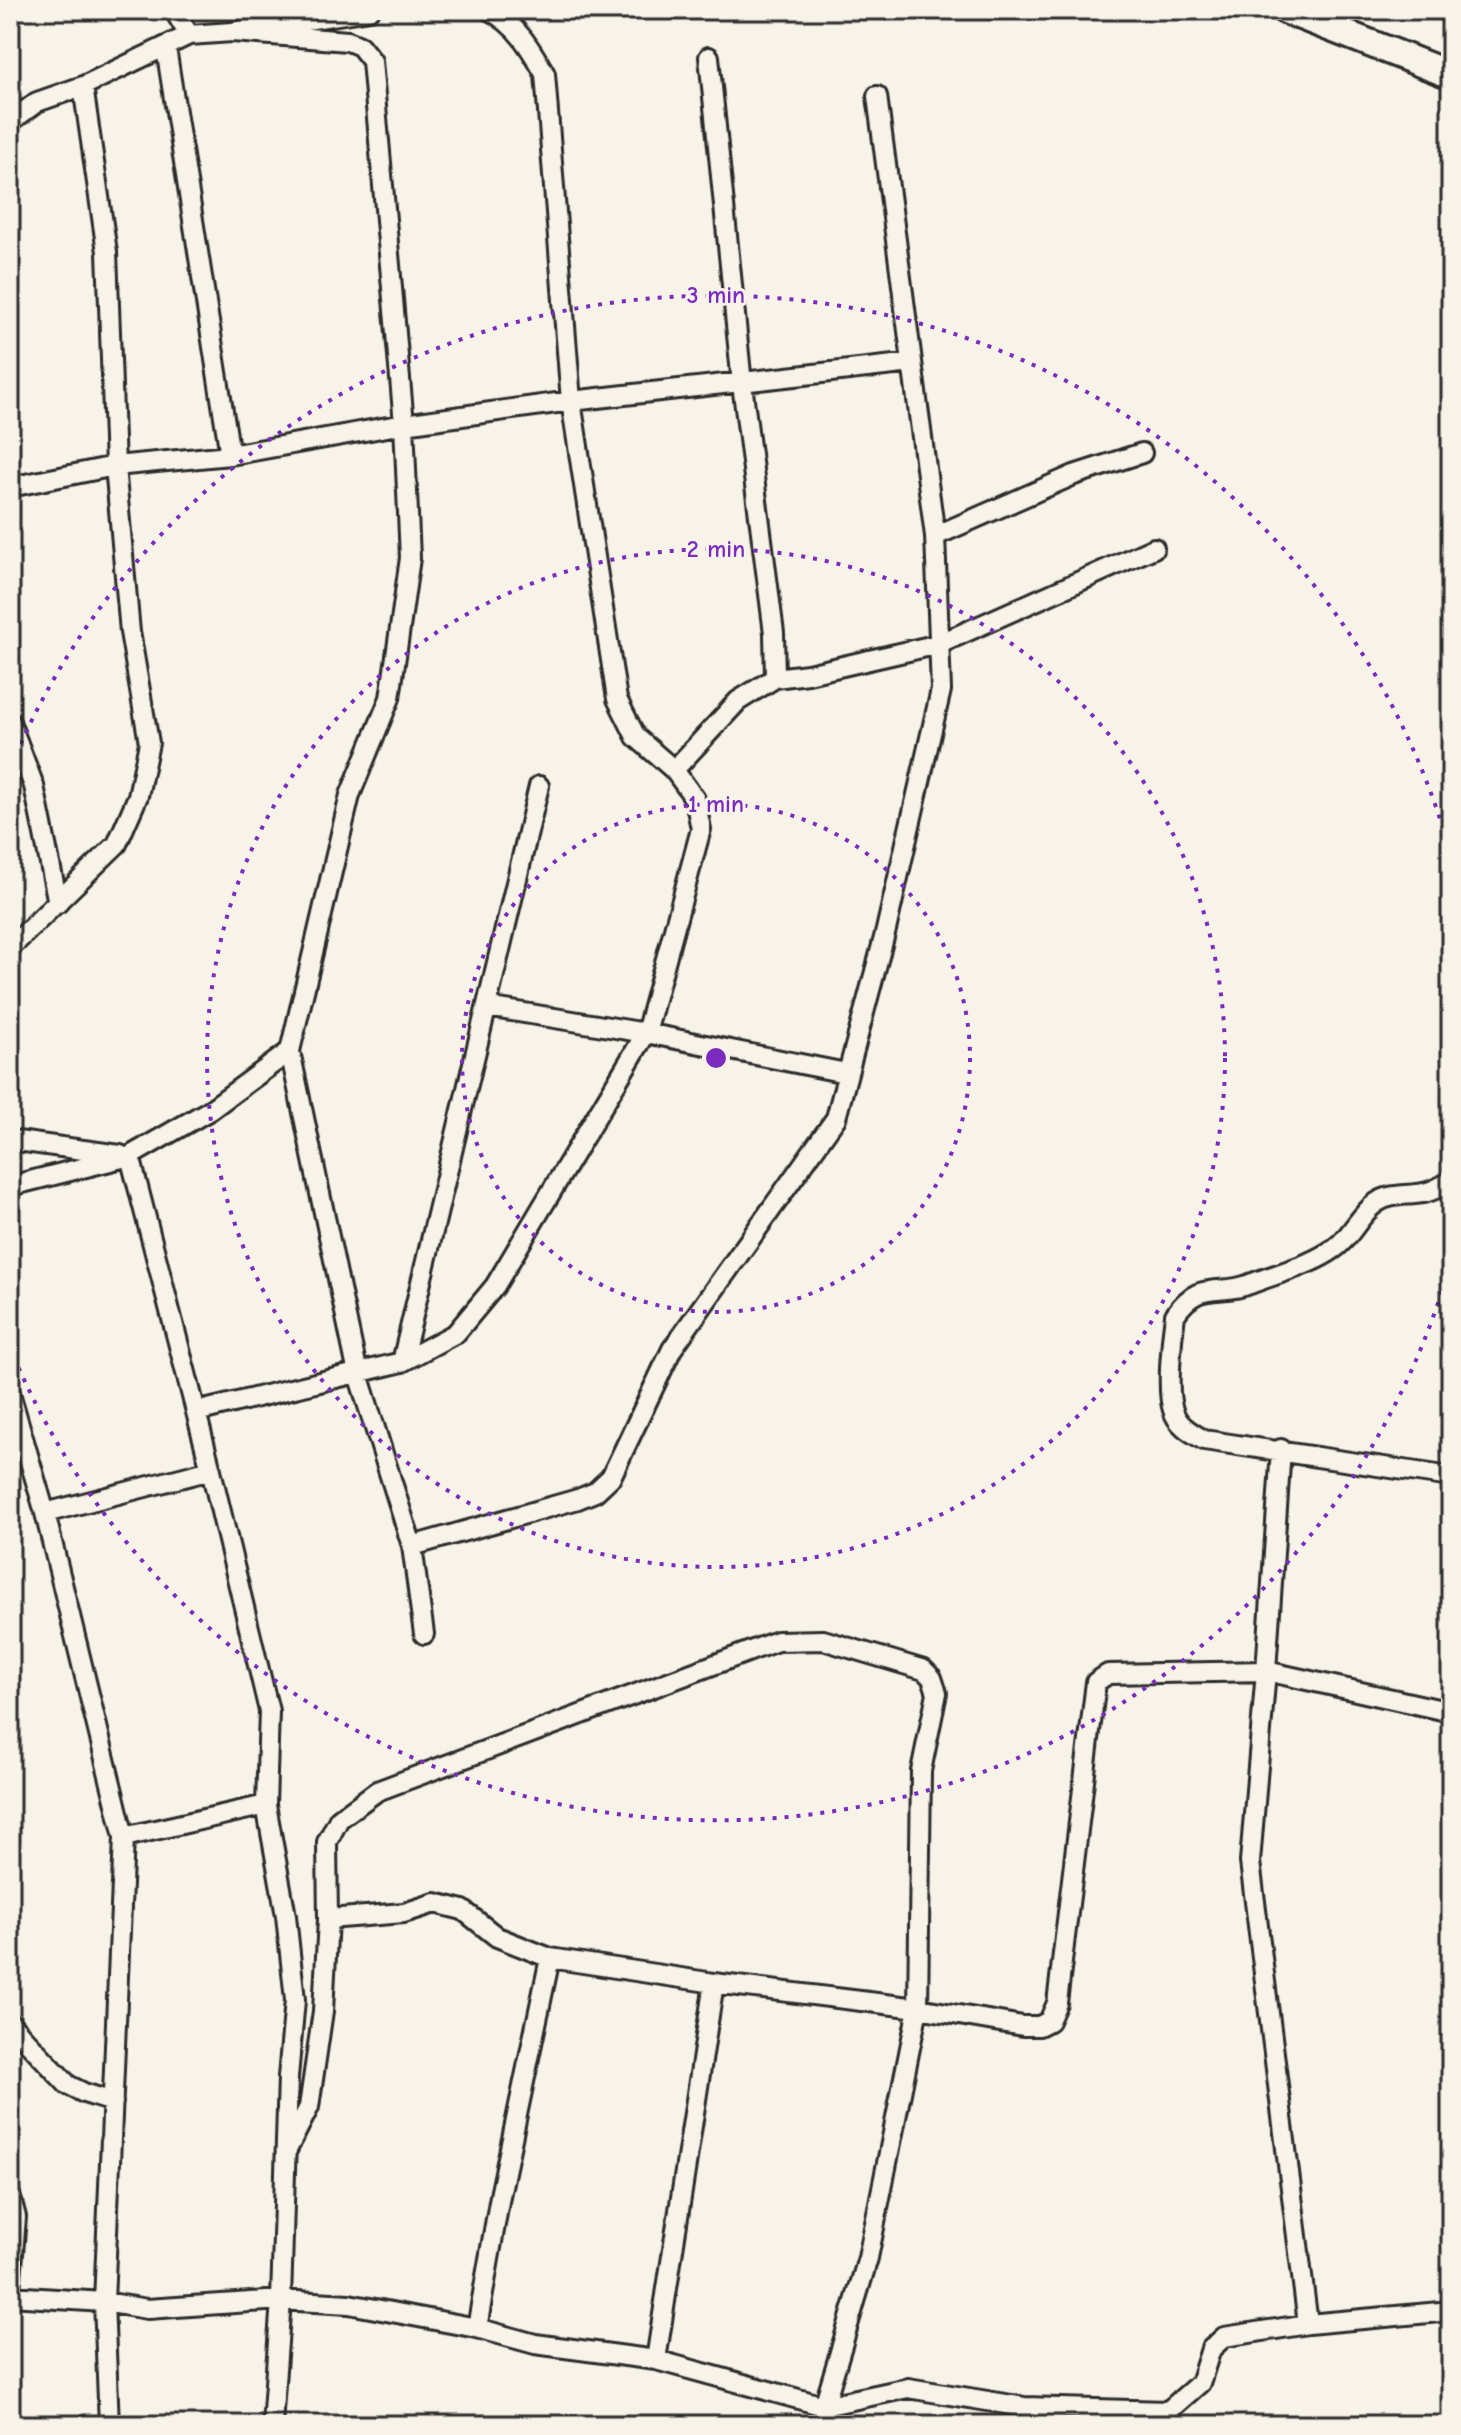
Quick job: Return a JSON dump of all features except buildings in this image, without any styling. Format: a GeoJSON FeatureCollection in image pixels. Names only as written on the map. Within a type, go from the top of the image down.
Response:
{"type":"FeatureCollection","features":[{"type":"Feature","properties":{"kind":"street"},"geometry":{"type":"LineString","coordinates":[[174,10],[189,35]]}},
{"type":"Feature","properties":{"kind":"street"},"geometry":{"type":"LineString","coordinates":[[10,122],[37,102],[83,86],[189,35],[232,32],[369,10]]}},
{"type":"Feature","properties":{"kind":"street"},"geometry":{"type":"LineString","coordinates":[[196,1412],[402,1362],[456,1333],[495,1286],[646,1033],[701,829],[695,799],[674,770],[636,737],[617,699],[571,401],[545,74],[529,46],[508,20],[489,10]]}},
{"type":"Feature","properties":{"kind":"street"},"geometry":{"type":"LineString","coordinates":[[1285,10],[1451,75]]}},
{"type":"Feature","properties":{"kind":"street"},"geometry":{"type":"LineString","coordinates":[[232,32],[348,41],[360,46],[372,61],[404,424],[410,558],[390,698],[350,795],[290,1051],[358,1374],[412,1546],[424,1634]]}},
{"type":"Feature","properties":{"kind":"street"},"geometry":{"type":"LineString","coordinates":[[166,48],[230,455]]}},
{"type":"Feature","properties":{"kind":"street"},"geometry":{"type":"LineString","coordinates":[[709,57],[742,384],[774,633],[775,678]]}},
{"type":"Feature","properties":{"kind":"street"},"geometry":{"type":"LineString","coordinates":[[10,948],[117,844],[138,796],[149,743],[130,632],[115,466],[107,252],[83,86]]}},
{"type":"Feature","properties":{"kind":"street"},"geometry":{"type":"LineString","coordinates":[[412,1546],[578,1499],[595,1492],[611,1477],[672,1349],[836,1118],[886,930],[941,690],[935,536],[877,96]]}},
{"type":"Feature","properties":{"kind":"street"},"geometry":{"type":"LineString","coordinates":[[10,487],[115,466],[230,455],[404,424],[571,401],[912,363]]}},
{"type":"Feature","properties":{"kind":"street"},"geometry":{"type":"LineString","coordinates":[[935,536],[1074,475],[1142,453]]}},
{"type":"Feature","properties":{"kind":"street"},"geometry":{"type":"LineString","coordinates":[[674,770],[738,701],[775,678],[808,674],[939,644],[1154,548]]}},
{"type":"Feature","properties":{"kind":"street"},"geometry":{"type":"LineString","coordinates":[[10,722],[34,786],[58,903]]}},
{"type":"Feature","properties":{"kind":"street"},"geometry":{"type":"LineString","coordinates":[[402,1362],[539,786]]}},
{"type":"Feature","properties":{"kind":"street"},"geometry":{"type":"LineString","coordinates":[[487,1007],[646,1033],[846,1073]]}},
{"type":"Feature","properties":{"kind":"street"},"geometry":{"type":"LineString","coordinates":[[10,1186],[130,1156],[210,1110],[290,1051]]}},
{"type":"Feature","properties":{"kind":"street"},"geometry":{"type":"LineString","coordinates":[[10,1140],[130,1156]]}},
{"type":"Feature","properties":{"kind":"street"},"geometry":{"type":"LineString","coordinates":[[130,1156],[269,1711],[266,1805],[286,1916],[295,2000],[288,2077],[281,2300],[272,2425]]}},
{"type":"Feature","properties":{"kind":"street"},"geometry":{"type":"LineString","coordinates":[[1451,1181],[1426,1193],[1397,1195],[1376,1203],[1337,1247],[1312,1262],[1245,1286],[1198,1292],[1175,1315],[1171,1398],[1173,1412],[1179,1422],[1204,1440],[1281,1449],[1451,1477]]}},
{"type":"Feature","properties":{"kind":"street"},"geometry":{"type":"LineString","coordinates":[[10,1393],[13,1415],[45,1513],[124,1837],[104,2302],[109,2425]]}},
{"type":"Feature","properties":{"kind":"street"},"geometry":{"type":"LineString","coordinates":[[1281,1449],[1250,1862],[1308,2324]]}},
{"type":"Feature","properties":{"kind":"street"},"geometry":{"type":"LineString","coordinates":[[45,1513],[211,1470]]}},
{"type":"Feature","properties":{"kind":"street"},"geometry":{"type":"LineString","coordinates":[[286,2152],[309,2107],[323,2011],[328,1919],[327,1842],[339,1819],[377,1791],[777,1641],[823,1640],[924,1670],[932,1678],[937,1693],[921,1771],[918,2008],[868,2258],[824,2406]]}},
{"type":"Feature","properties":{"kind":"street"},"geometry":{"type":"LineString","coordinates":[[328,1919],[404,1913],[435,1903],[463,1910],[497,1937],[550,1958],[1039,2026],[1049,2021],[1057,2003],[1096,1682],[1108,1674],[1266,1671],[1451,1712]]}},
{"type":"Feature","properties":{"kind":"street"},"geometry":{"type":"LineString","coordinates":[[124,1837],[266,1805]]}},
{"type":"Feature","properties":{"kind":"street"},"geometry":{"type":"LineString","coordinates":[[477,2328],[500,2196],[550,1958]]}},
{"type":"Feature","properties":{"kind":"street"},"geometry":{"type":"LineString","coordinates":[[656,2360],[714,1983]]}},
{"type":"Feature","properties":{"kind":"street"},"geometry":{"type":"LineString","coordinates":[[10,2023],[68,2085],[113,2102]]}},
{"type":"Feature","properties":{"kind":"street"},"geometry":{"type":"LineString","coordinates":[[10,2195],[16,2217],[10,2293],[147,2309],[281,2300],[349,2304],[477,2328],[535,2344],[656,2360],[824,2406],[908,2388],[1024,2407],[1168,2411],[1200,2383],[1211,2349],[1224,2337],[1308,2324],[1451,2311]]}}]}
